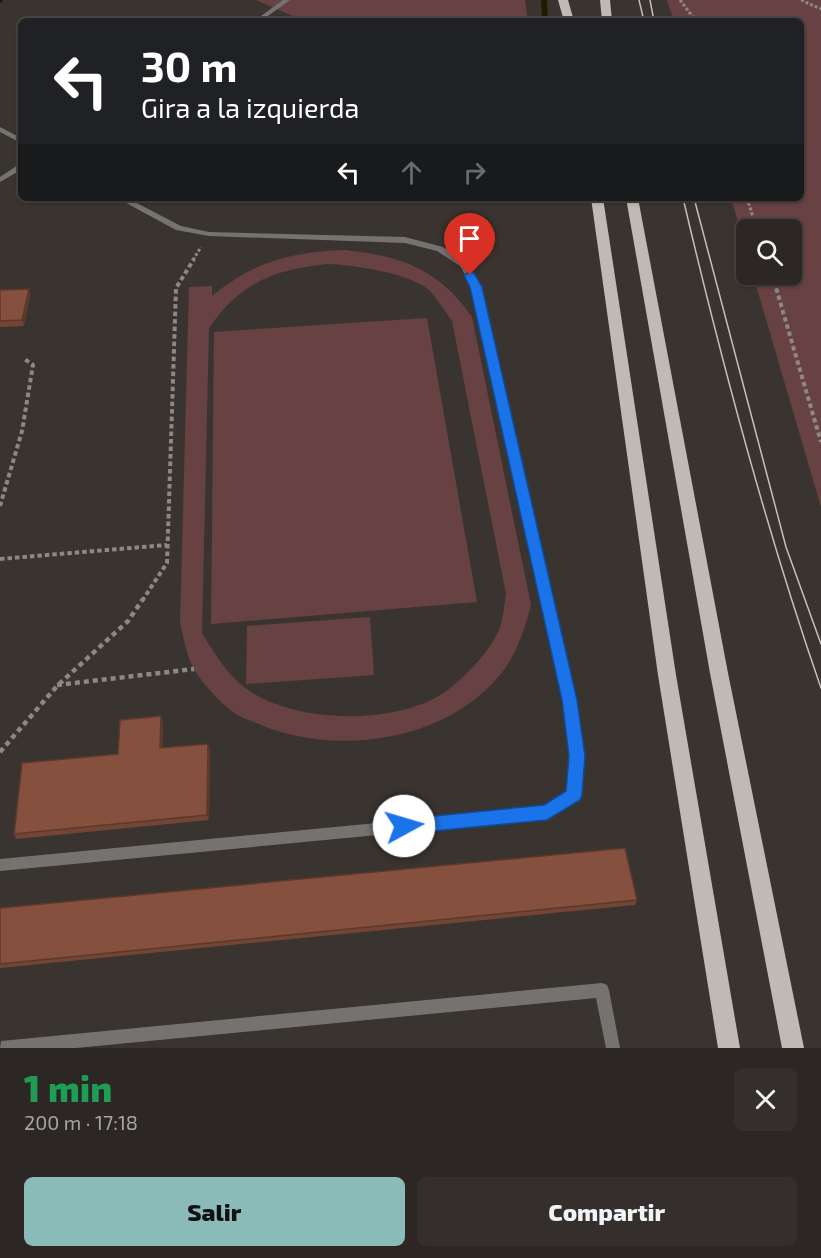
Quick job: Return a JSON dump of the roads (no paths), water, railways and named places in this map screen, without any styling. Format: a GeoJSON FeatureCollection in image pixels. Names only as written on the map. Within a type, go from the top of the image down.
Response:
{"type":"FeatureCollection","features":[{"type":"Feature","properties":{"kind":"highway"},"geometry":{"type":"LineString","coordinates":[[563,0],[569,18]]}},
{"type":"Feature","properties":{"kind":"highway"},"geometry":{"type":"LineString","coordinates":[[570,0],[570,18]]}},
{"type":"Feature","properties":{"kind":"highway"},"geometry":{"type":"LineString","coordinates":[[605,0],[608,18]]}},
{"type":"Feature","properties":{"kind":"highway"},"geometry":{"type":"LineString","coordinates":[[597,201],[667,675],[729,1048]]}},
{"type":"Feature","properties":{"kind":"highway"},"geometry":{"type":"LineString","coordinates":[[633,201],[718,673],[793,1048]]}},
{"type":"Feature","properties":{"kind":"lane"},"geometry":{"type":"LineString","coordinates":[[261,18],[287,0]]}},
{"type":"Feature","properties":{"kind":"lane"},"geometry":{"type":"LineString","coordinates":[[0,129],[18,139]]}},
{"type":"Feature","properties":{"kind":"lane"},"geometry":{"type":"LineString","coordinates":[[0,180],[18,169]]}},
{"type":"Feature","properties":{"kind":"lane"},"geometry":{"type":"LineString","coordinates":[[0,866],[547,813],[574,795],[577,756],[569,700],[476,287],[463,264],[440,249],[405,240],[209,234],[179,228],[127,201]]}},
{"type":"Feature","properties":{"kind":"lane"},"geometry":{"type":"LineString","coordinates":[[2,1048],[602,990],[613,1048]]}},
{"type":"Feature","properties":{"kind":"waterway"},"geometry":{"type":"LineString","coordinates":[[544,0],[545,18]]}},
{"type":"Feature","properties":{"kind":"tram line"},"geometry":{"type":"LineString","coordinates":[[639,0],[643,18]]}},
{"type":"Feature","properties":{"kind":"tram line"},"geometry":{"type":"LineString","coordinates":[[650,0],[653,18]]}},
{"type":"Feature","properties":{"kind":"tram line"},"geometry":{"type":"LineString","coordinates":[[684,201],[713,322],[763,506],[821,688]]}},
{"type":"Feature","properties":{"kind":"tram line"},"geometry":{"type":"LineString","coordinates":[[695,201],[786,547],[821,644]]}}]}
